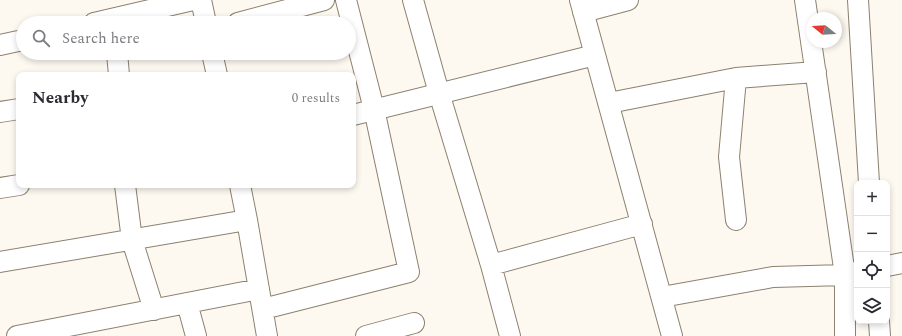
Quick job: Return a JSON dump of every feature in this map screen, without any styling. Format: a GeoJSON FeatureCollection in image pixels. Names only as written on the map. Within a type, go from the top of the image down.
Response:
{"type":"FeatureCollection","features":[{"type":"Feature","properties":{"kind":"street"},"geometry":{"type":"LineString","coordinates":[[114,14],[193,0]]}},
{"type":"Feature","properties":{"kind":"street"},"geometry":{"type":"LineString","coordinates":[[201,0],[204,16]]}},
{"type":"Feature","properties":{"kind":"street"},"geometry":{"type":"LineString","coordinates":[[264,16],[324,0]]}},
{"type":"Feature","properties":{"kind":"street"},"geometry":{"type":"LineString","coordinates":[[346,0],[350,16]]}},
{"type":"Feature","properties":{"kind":"street"},"geometry":{"type":"LineString","coordinates":[[413,0],[439,93],[491,265],[510,336]]}},
{"type":"Feature","properties":{"kind":"street"},"geometry":{"type":"LineString","coordinates":[[628,0],[582,6],[672,336]]}},
{"type":"Feature","properties":{"kind":"street"},"geometry":{"type":"LineString","coordinates":[[805,0],[851,274],[845,336]]}},
{"type":"Feature","properties":{"kind":"street"},"geometry":{"type":"LineString","coordinates":[[858,0],[869,180]]}},
{"type":"Feature","properties":{"kind":"street"},"geometry":{"type":"LineString","coordinates":[[263,309],[409,272],[374,109],[356,39]]}},
{"type":"Feature","properties":{"kind":"street"},"geometry":{"type":"LineString","coordinates":[[0,45],[16,42]]}},
{"type":"Feature","properties":{"kind":"street"},"geometry":{"type":"LineString","coordinates":[[356,114],[595,54]]}},
{"type":"Feature","properties":{"kind":"street"},"geometry":{"type":"LineString","coordinates":[[118,60],[120,72]]}},
{"type":"Feature","properties":{"kind":"street"},"geometry":{"type":"LineString","coordinates":[[212,60],[213,72]]}},
{"type":"Feature","properties":{"kind":"street"},"geometry":{"type":"LineString","coordinates":[[609,103],[736,78],[816,72]]}},
{"type":"Feature","properties":{"kind":"street"},"geometry":{"type":"LineString","coordinates":[[736,78],[729,157],[736,220]]}},
{"type":"Feature","properties":{"kind":"street"},"geometry":{"type":"LineString","coordinates":[[0,112],[16,109]]}},
{"type":"Feature","properties":{"kind":"street"},"geometry":{"type":"LineString","coordinates":[[0,188],[16,185]]}},
{"type":"Feature","properties":{"kind":"street"},"geometry":{"type":"LineString","coordinates":[[125,188],[132,240],[154,310]]}},
{"type":"Feature","properties":{"kind":"street"},"geometry":{"type":"LineString","coordinates":[[241,188],[267,336]]}},
{"type":"Feature","properties":{"kind":"street"},"geometry":{"type":"LineString","coordinates":[[0,262],[247,220]]}},
{"type":"Feature","properties":{"kind":"street"},"geometry":{"type":"LineString","coordinates":[[491,265],[642,224]]}},
{"type":"Feature","properties":{"kind":"street"},"geometry":{"type":"LineString","coordinates":[[890,265],[902,263]]}},
{"type":"Feature","properties":{"kind":"street"},"geometry":{"type":"LineString","coordinates":[[662,297],[773,277],[851,274]]}},
{"type":"Feature","properties":{"kind":"street"},"geometry":{"type":"LineString","coordinates":[[16,336],[259,289]]}},
{"type":"Feature","properties":{"kind":"street"},"geometry":{"type":"LineString","coordinates":[[187,303],[196,336]]}},
{"type":"Feature","properties":{"kind":"street"},"geometry":{"type":"LineString","coordinates":[[366,336],[414,323]]}},
{"type":"Feature","properties":{"kind":"street"},"geometry":{"type":"LineString","coordinates":[[879,324],[880,336]]}}]}
